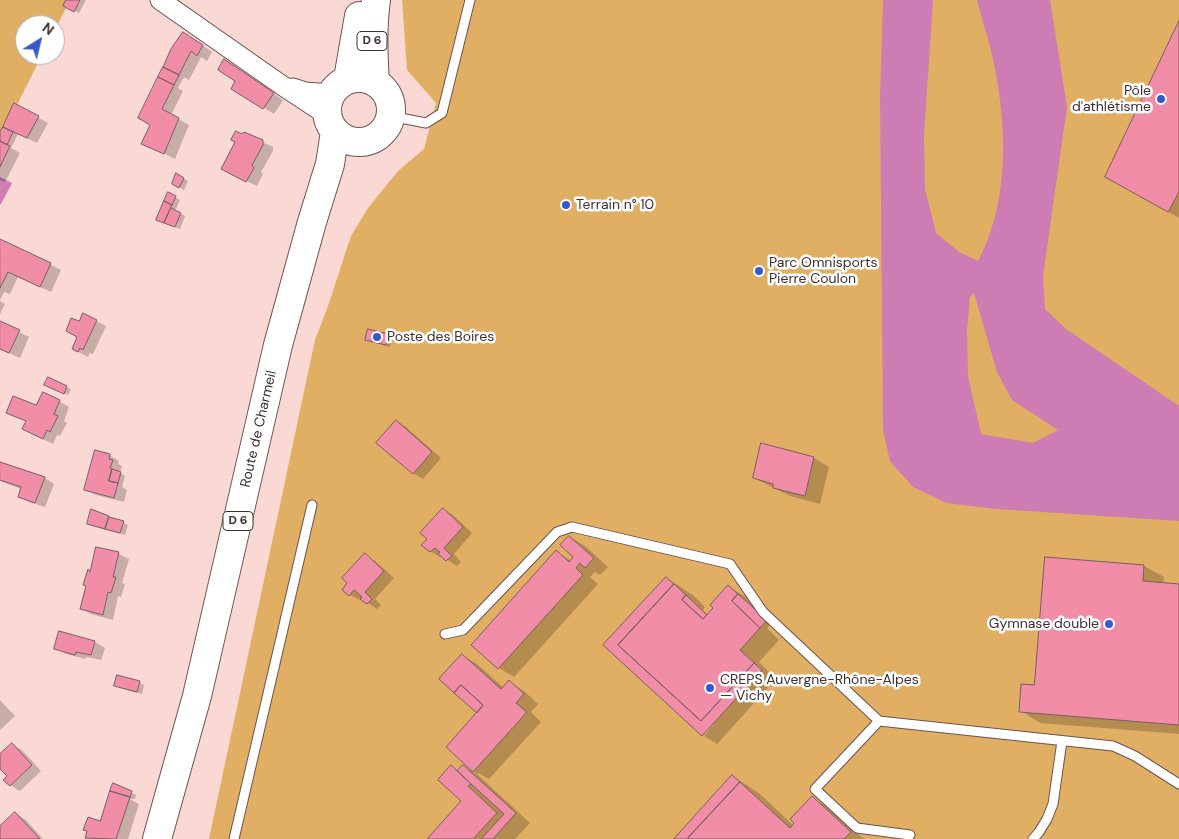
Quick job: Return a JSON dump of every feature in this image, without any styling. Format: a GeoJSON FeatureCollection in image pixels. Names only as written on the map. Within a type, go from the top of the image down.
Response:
{"type":"FeatureCollection","features":[{"type":"Feature","properties":{"kind":"main road","name":"Route de Charmeil"},"geometry":{"type":"LineString","coordinates":[[157,839],[197,696],[278,346],[330,164],[335,105],[362,0]]}},
{"type":"Feature","properties":{"kind":"main road","name":"D 6"},"geometry":{"type":"LineString","coordinates":[[375,82],[372,50],[376,0]]}},
{"type":"Feature","properties":{"kind":"main road"},"geometry":{"type":"LineString","coordinates":[[363,78],[375,82],[385,91],[390,105],[390,116],[385,129],[377,137],[366,141],[349,140],[335,105],[363,78]]}},
{"type":"Feature","properties":{"kind":"main road","name":"Route de Charmeil"},"geometry":{"type":"LineString","coordinates":[[312,222],[344,170],[366,141]]}},
{"type":"Feature","properties":{"kind":"main road","name":"Route de Charmeil"},"geometry":{"type":"LineString","coordinates":[[176,839],[197,696]]}},
{"type":"Feature","properties":{"kind":"street"},"geometry":{"type":"LineString","coordinates":[[160,0],[280,84],[306,92],[335,105]]}},
{"type":"Feature","properties":{"kind":"lane"},"geometry":{"type":"LineString","coordinates":[[390,116],[426,124],[442,113],[470,0]]}},
{"type":"Feature","properties":{"kind":"lane"},"geometry":{"type":"LineString","coordinates":[[234,839],[312,506]]}},
{"type":"Feature","properties":{"kind":"lane"},"geometry":{"type":"LineString","coordinates":[[445,634],[463,630],[557,532],[572,527],[730,564],[763,612],[879,721],[1113,746],[1134,756],[1179,784]]}},
{"type":"Feature","properties":{"kind":"lane"},"geometry":{"type":"LineString","coordinates":[[879,721],[815,789],[857,828],[910,835]]}},
{"type":"Feature","properties":{"kind":"lane"},"geometry":{"type":"LineString","coordinates":[[1033,839],[1048,819],[1053,804],[1062,741]]}},
{"type":"Feature","properties":{"kind":"shaded area"},"geometry":{"type":"Polygon","coordinates":[[[0,0],[70,0],[62,15],[15,15],[15,65],[37,65],[0,139],[0,0]]]}},
{"type":"Feature","properties":{"kind":"shaded area"},"geometry":{"type":"Polygon","coordinates":[[[402,0],[1179,0],[1179,839],[209,839],[315,340],[351,236],[368,208],[398,171],[424,149],[436,103],[407,70],[402,0]]]}},
{"type":"Feature","properties":{"kind":"shaded area"},"geometry":{"type":"Polygon","coordinates":[[[883,0],[933,0],[924,136],[925,189],[936,233],[959,252],[978,261],[988,239],[1000,193],[1003,145],[1000,97],[996,74],[977,0],[1050,0],[1067,107],[1043,276],[1045,309],[1066,329],[1179,406],[1179,521],[996,509],[946,503],[913,487],[890,461],[883,430],[880,95],[883,0]],[[974,293],[970,297],[967,330],[968,376],[981,434],[1033,443],[1058,430],[1012,400],[997,372],[974,293]]]}},
{"type":"Feature","properties":{"kind":"shaded area"},"geometry":{"type":"Polygon","coordinates":[[[0,177],[12,183],[1,204],[0,204],[0,177]]]}},
{"type":"Feature","properties":{"kind":"building"},"geometry":{"type":"Polygon","coordinates":[[[66,0],[80,0],[74,12],[63,6],[66,0]]]}},
{"type":"Feature","properties":{"kind":"building","name":"Pôle d'athlétisme"},"geometry":{"type":"Polygon","coordinates":[[[1179,21],[1179,192],[1168,212],[1105,177],[1179,21]]]}},
{"type":"Feature","properties":{"kind":"building"},"geometry":{"type":"Polygon","coordinates":[[[183,32],[203,45],[197,56],[191,51],[179,75],[163,67],[171,49],[183,32]]]}},
{"type":"Feature","properties":{"kind":"building"},"geometry":{"type":"Polygon","coordinates":[[[224,59],[274,93],[263,109],[231,89],[235,81],[218,70],[224,59]]]}},
{"type":"Feature","properties":{"kind":"building"},"geometry":{"type":"Polygon","coordinates":[[[163,67],[179,75],[174,85],[158,77],[163,67]]]}},
{"type":"Feature","properties":{"kind":"building"},"geometry":{"type":"Polygon","coordinates":[[[158,77],[174,85],[162,109],[179,118],[164,154],[141,144],[150,125],[138,118],[158,77]]]}},
{"type":"Feature","properties":{"kind":"building"},"geometry":{"type":"Polygon","coordinates":[[[14,103],[39,116],[27,138],[3,127],[14,103]]]}},
{"type":"Feature","properties":{"kind":"building"},"geometry":{"type":"Polygon","coordinates":[[[3,127],[13,132],[7,145],[0,141],[0,132],[3,127]]]}},
{"type":"Feature","properties":{"kind":"building"},"geometry":{"type":"Polygon","coordinates":[[[236,131],[242,134],[244,132],[263,140],[263,145],[252,165],[254,168],[246,182],[221,169],[235,142],[231,140],[236,131]]]}},
{"type":"Feature","properties":{"kind":"building"},"geometry":{"type":"Polygon","coordinates":[[[0,141],[10,146],[0,167],[0,141]]]}},
{"type":"Feature","properties":{"kind":"building"},"geometry":{"type":"Polygon","coordinates":[[[176,173],[184,178],[179,188],[172,184],[176,173]]]}},
{"type":"Feature","properties":{"kind":"building"},"geometry":{"type":"Polygon","coordinates":[[[168,192],[176,196],[172,205],[164,201],[168,192]]]}},
{"type":"Feature","properties":{"kind":"building"},"geometry":{"type":"Polygon","coordinates":[[[164,201],[172,205],[164,223],[156,220],[164,201]]]}},
{"type":"Feature","properties":{"kind":"building"},"geometry":{"type":"Polygon","coordinates":[[[171,208],[181,213],[175,227],[164,223],[171,208]]]}},
{"type":"Feature","properties":{"kind":"building"},"geometry":{"type":"Polygon","coordinates":[[[0,239],[51,263],[40,287],[8,272],[0,288],[0,239]]]}},
{"type":"Feature","properties":{"kind":"building"},"geometry":{"type":"Polygon","coordinates":[[[83,313],[97,320],[83,350],[80,348],[78,352],[72,349],[77,337],[66,331],[71,318],[79,321],[83,313]]]}},
{"type":"Feature","properties":{"kind":"building"},"geometry":{"type":"Polygon","coordinates":[[[0,321],[20,330],[9,353],[0,349],[0,321]]]}},
{"type":"Feature","properties":{"kind":"building","name":"Poste des Boires"},"geometry":{"type":"Polygon","coordinates":[[[368,329],[388,334],[386,345],[365,340],[368,329]]]}},
{"type":"Feature","properties":{"kind":"building"},"geometry":{"type":"Polygon","coordinates":[[[48,377],[67,386],[64,394],[44,385],[48,377]]]}},
{"type":"Feature","properties":{"kind":"building"},"geometry":{"type":"Polygon","coordinates":[[[43,392],[60,400],[54,414],[58,416],[50,432],[47,430],[43,439],[22,429],[26,421],[6,413],[13,396],[36,405],[43,392]]]}},
{"type":"Feature","properties":{"kind":"building"},"geometry":{"type":"Polygon","coordinates":[[[396,420],[432,452],[413,474],[376,443],[396,420]]]}},
{"type":"Feature","properties":{"kind":"building"},"geometry":{"type":"Polygon","coordinates":[[[761,443],[814,457],[805,496],[773,488],[773,484],[753,478],[761,443]]]}},
{"type":"Feature","properties":{"kind":"building"},"geometry":{"type":"Polygon","coordinates":[[[95,450],[110,454],[109,459],[113,460],[109,481],[118,483],[114,498],[84,490],[95,450]]]}},
{"type":"Feature","properties":{"kind":"building"},"geometry":{"type":"Polygon","coordinates":[[[0,462],[45,477],[35,503],[18,497],[21,487],[0,480],[0,462]]]}},
{"type":"Feature","properties":{"kind":"building"},"geometry":{"type":"Polygon","coordinates":[[[112,469],[121,472],[118,483],[109,481],[112,469]]]}},
{"type":"Feature","properties":{"kind":"building"},"geometry":{"type":"Polygon","coordinates":[[[443,508],[463,527],[444,548],[452,556],[446,561],[438,554],[440,552],[435,548],[430,552],[421,545],[427,539],[420,533],[443,508]]]}},
{"type":"Feature","properties":{"kind":"building"},"geometry":{"type":"Polygon","coordinates":[[[91,509],[109,516],[105,529],[87,524],[91,509]]]}},
{"type":"Feature","properties":{"kind":"building"},"geometry":{"type":"Polygon","coordinates":[[[109,517],[124,521],[120,533],[105,529],[109,517]]]}},
{"type":"Feature","properties":{"kind":"building"},"geometry":{"type":"Polygon","coordinates":[[[569,536],[594,558],[585,568],[580,563],[576,568],[583,575],[498,669],[471,645],[556,550],[569,562],[573,557],[560,545],[569,536]]]}},
{"type":"Feature","properties":{"kind":"building"},"geometry":{"type":"Polygon","coordinates":[[[96,547],[119,552],[113,577],[116,577],[111,593],[108,592],[103,615],[80,609],[86,586],[83,585],[88,569],[90,571],[96,547]]]}},
{"type":"Feature","properties":{"kind":"building"},"geometry":{"type":"Polygon","coordinates":[[[365,553],[384,571],[365,592],[372,599],[367,604],[360,599],[362,597],[354,590],[349,596],[342,590],[347,583],[342,578],[365,553]]]}},
{"type":"Feature","properties":{"kind":"building","name":"Gymnase double"},"geometry":{"type":"Polygon","coordinates":[[[1045,557],[1144,565],[1143,581],[1179,584],[1179,725],[1019,712],[1021,684],[1034,685],[1045,557]]]}},
{"type":"Feature","properties":{"kind":"building"},"geometry":{"type":"Polygon","coordinates":[[[666,577],[674,584],[618,645],[701,721],[754,663],[762,670],[702,736],[603,645],[666,577]]]}},
{"type":"Feature","properties":{"kind":"building"},"geometry":{"type":"Polygon","coordinates":[[[674,584],[686,595],[682,600],[703,619],[713,608],[710,605],[728,585],[738,594],[732,601],[760,628],[740,650],[754,663],[701,721],[618,645],[674,584]]]}},
{"type":"Feature","properties":{"kind":"building"},"geometry":{"type":"Polygon","coordinates":[[[738,594],[767,620],[760,628],[732,601],[738,594]]]}},
{"type":"Feature","properties":{"kind":"building"},"geometry":{"type":"Polygon","coordinates":[[[686,595],[707,615],[703,619],[682,600],[686,595]]]}},
{"type":"Feature","properties":{"kind":"building"},"geometry":{"type":"Polygon","coordinates":[[[59,631],[95,641],[91,655],[76,652],[75,655],[54,649],[59,631]]]}},
{"type":"Feature","properties":{"kind":"building"},"geometry":{"type":"Polygon","coordinates":[[[462,654],[501,689],[509,680],[524,694],[516,703],[527,712],[473,772],[446,747],[483,705],[461,685],[454,693],[439,679],[462,654]]]}},
{"type":"Feature","properties":{"kind":"building"},"geometry":{"type":"Polygon","coordinates":[[[117,675],[140,681],[137,692],[114,686],[117,675]]]}},
{"type":"Feature","properties":{"kind":"building"},"geometry":{"type":"Polygon","coordinates":[[[461,685],[483,705],[477,713],[454,693],[461,685]]]}},
{"type":"Feature","properties":{"kind":"building"},"geometry":{"type":"Polygon","coordinates":[[[12,743],[32,765],[10,786],[3,780],[7,776],[0,769],[0,754],[12,743]]]}},
{"type":"Feature","properties":{"kind":"building"},"geometry":{"type":"Polygon","coordinates":[[[451,765],[471,784],[468,786],[497,813],[473,839],[427,839],[461,801],[438,780],[451,765]]]}},
{"type":"Feature","properties":{"kind":"building"},"geometry":{"type":"Polygon","coordinates":[[[463,765],[516,813],[493,839],[481,839],[504,814],[457,771],[463,765]]]}},
{"type":"Feature","properties":{"kind":"building"},"geometry":{"type":"Polygon","coordinates":[[[732,775],[740,782],[689,839],[674,839],[732,775]]]}},
{"type":"Feature","properties":{"kind":"building"},"geometry":{"type":"Polygon","coordinates":[[[740,782],[790,828],[794,823],[790,819],[812,796],[851,832],[844,839],[689,839],[740,782]]]}},
{"type":"Feature","properties":{"kind":"building"},"geometry":{"type":"Polygon","coordinates":[[[113,783],[132,791],[130,797],[110,791],[113,783]]]}},
{"type":"Feature","properties":{"kind":"building"},"geometry":{"type":"Polygon","coordinates":[[[110,791],[130,797],[116,839],[85,838],[87,831],[83,830],[88,817],[100,821],[110,791]]]}},
{"type":"Feature","properties":{"kind":"building"},"geometry":{"type":"Polygon","coordinates":[[[15,812],[40,839],[0,839],[0,826],[15,812]]]}},
{"type":"Feature","properties":{"kind":"place","name":"Pôle d'athlétisme"},"geometry":{"type":"Point","coordinates":[1161,99]}},
{"type":"Feature","properties":{"kind":"place","name":"Terrain n° 10"},"geometry":{"type":"Point","coordinates":[566,205]}},
{"type":"Feature","properties":{"kind":"place","name":"Parc Omnisports Pierre Coulon"},"geometry":{"type":"Point","coordinates":[759,271]}},
{"type":"Feature","properties":{"kind":"place","name":"Poste des Boires"},"geometry":{"type":"Point","coordinates":[377,337]}},
{"type":"Feature","properties":{"kind":"place","name":"Gymnase double"},"geometry":{"type":"Point","coordinates":[1109,624]}},
{"type":"Feature","properties":{"kind":"place","name":"CREPS Auvergne-Rhône-Alpes — Vichy"},"geometry":{"type":"Point","coordinates":[710,688]}}]}
